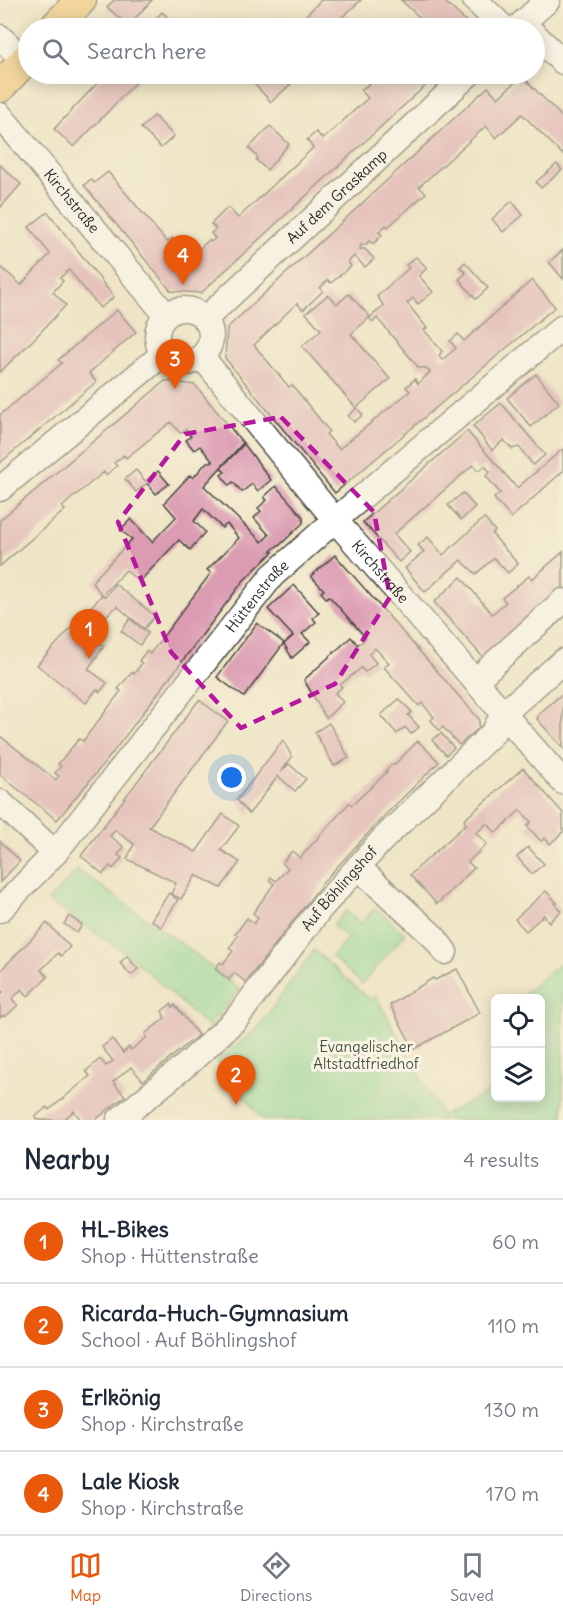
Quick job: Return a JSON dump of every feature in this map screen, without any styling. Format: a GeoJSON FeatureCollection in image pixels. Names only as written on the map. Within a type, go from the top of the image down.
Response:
{"type":"FeatureCollection","features":[{"type":"Feature","properties":{"kind":"main road"},"geometry":{"type":"LineString","coordinates":[[64,18],[81,0]]}},
{"type":"Feature","properties":{"kind":"main road"},"geometry":{"type":"LineString","coordinates":[[0,87],[18,68]]}},
{"type":"Feature","properties":{"kind":"street"},"geometry":{"type":"LineString","coordinates":[[475,0],[505,18]]}},
{"type":"Feature","properties":{"kind":"street"},"geometry":{"type":"LineString","coordinates":[[531,18],[548,0]]}},
{"type":"Feature","properties":{"kind":"street"},"geometry":{"type":"LineString","coordinates":[[0,37],[18,52]]}},
{"type":"Feature","properties":{"kind":"street"},"geometry":{"type":"LineString","coordinates":[[545,47],[563,62]]}},
{"type":"Feature","properties":{"kind":"street","name":"Auf dem Graskamp"},"geometry":{"type":"LineString","coordinates":[[205,318],[458,84]]}},
{"type":"Feature","properties":{"kind":"street","name":"Kirchstraße"},"geometry":{"type":"LineString","coordinates":[[0,115],[166,315]]}},
{"type":"Feature","properties":{"kind":"street"},"geometry":{"type":"LineString","coordinates":[[183,308],[191,309],[205,318],[211,334],[207,351],[202,357],[186,363],[170,360],[163,354],[156,338],[157,329],[166,315],[183,308]]}},
{"type":"Feature","properties":{"kind":"street","name":"Hüttenstraße"},"geometry":{"type":"LineString","coordinates":[[0,909],[55,853],[272,576],[563,327]]}},
{"type":"Feature","properties":{"kind":"street"},"geometry":{"type":"LineString","coordinates":[[0,489],[163,354]]}},
{"type":"Feature","properties":{"kind":"street","name":"Kirchstraße"},"geometry":{"type":"LineString","coordinates":[[202,357],[335,520],[563,782]]}},
{"type":"Feature","properties":{"kind":"street"},"geometry":{"type":"LineString","coordinates":[[475,681],[563,602]]}},
{"type":"Feature","properties":{"kind":"street","name":"Auf Böhlingshof"},"geometry":{"type":"LineString","coordinates":[[119,1120],[192,1060],[236,1019],[320,909],[382,839],[493,733],[504,714],[563,661]]}},
{"type":"Feature","properties":{"kind":"street"},"geometry":{"type":"LineString","coordinates":[[0,802],[55,853]]}},
{"type":"Feature","properties":{"kind":"street"},"geometry":{"type":"LineString","coordinates":[[358,867],[434,937],[445,952]]}},
{"type":"Feature","properties":{"kind":"highlighted area"},"geometry":{"type":"Polygon","coordinates":[[[281,417],[374,512],[390,597],[335,684],[241,728],[171,652],[118,522],[185,434],[281,417]]]}},
{"type":"Feature","properties":{"kind":"green space"},"geometry":{"type":"Polygon","coordinates":[[[78,870],[189,949],[240,990],[208,1027],[131,957],[48,901],[78,870]]]}},
{"type":"Feature","properties":{"kind":"green space"},"geometry":{"type":"Polygon","coordinates":[[[375,908],[405,934],[362,984],[332,957],[348,938],[333,926],[346,911],[361,924],[375,908]]]}},
{"type":"Feature","properties":{"kind":"green space","name":"Evangelischer Altstadtfriedhof"},"geometry":{"type":"Polygon","coordinates":[[[314,950],[370,1000],[376,996],[442,1116],[491,1091],[491,1102],[545,1102],[545,994],[524,994],[563,961],[563,1120],[263,1120],[216,1061],[258,1028],[314,950]]]}},
{"type":"Feature","properties":{"kind":"building"},"geometry":{"type":"Polygon","coordinates":[[[114,0],[152,0],[135,18],[119,18],[107,7],[114,0]]]}},
{"type":"Feature","properties":{"kind":"building"},"geometry":{"type":"Polygon","coordinates":[[[321,0],[361,0],[341,18],[304,18],[321,0]]]}},
{"type":"Feature","properties":{"kind":"building"},"geometry":{"type":"Polygon","coordinates":[[[401,0],[443,0],[462,18],[420,18],[401,0]]]}},
{"type":"Feature","properties":{"kind":"building"},"geometry":{"type":"Polygon","coordinates":[[[162,12],[168,18],[156,18],[162,12]]]}},
{"type":"Feature","properties":{"kind":"building"},"geometry":{"type":"Polygon","coordinates":[[[97,84],[134,84],[74,147],[54,129],[97,84]]]}},
{"type":"Feature","properties":{"kind":"building"},"geometry":{"type":"Polygon","coordinates":[[[254,84],[291,84],[271,102],[254,84]]]}},
{"type":"Feature","properties":{"kind":"building"},"geometry":{"type":"Polygon","coordinates":[[[368,84],[427,84],[201,293],[171,291],[84,185],[91,179],[94,183],[108,172],[167,242],[172,238],[185,256],[192,255],[209,240],[211,242],[215,238],[211,233],[216,229],[211,224],[228,207],[238,218],[313,148],[307,140],[316,132],[323,139],[368,98],[361,90],[368,84]]]}},
{"type":"Feature","properties":{"kind":"building"},"geometry":{"type":"Polygon","coordinates":[[[513,84],[530,84],[563,118],[563,155],[522,114],[496,138],[486,126],[419,187],[426,193],[388,227],[386,225],[379,232],[382,235],[373,244],[369,241],[361,245],[360,249],[365,249],[374,259],[365,267],[354,256],[348,262],[351,266],[331,283],[328,280],[320,288],[323,291],[303,310],[297,303],[254,345],[289,387],[292,385],[329,431],[326,434],[339,449],[410,391],[406,387],[415,379],[418,384],[430,372],[426,368],[419,368],[377,318],[373,322],[369,318],[351,334],[390,379],[356,408],[302,346],[321,330],[306,313],[328,295],[337,304],[349,294],[370,317],[384,306],[377,296],[409,268],[406,265],[416,257],[427,268],[419,276],[433,292],[418,304],[413,298],[407,303],[427,328],[424,330],[442,351],[439,356],[442,360],[456,348],[450,341],[458,334],[464,341],[532,280],[555,307],[335,493],[225,358],[227,328],[488,87],[498,98],[513,84]]]}},
{"type":"Feature","properties":{"kind":"building"},"geometry":{"type":"Polygon","coordinates":[[[154,116],[174,136],[161,148],[141,128],[154,116]]]}},
{"type":"Feature","properties":{"kind":"building"},"geometry":{"type":"Polygon","coordinates":[[[270,126],[289,144],[267,170],[256,160],[258,158],[249,148],[270,126]]]}},
{"type":"Feature","properties":{"kind":"building"},"geometry":{"type":"Polygon","coordinates":[[[557,164],[562,170],[541,188],[536,182],[557,164]]]}},
{"type":"Feature","properties":{"kind":"building"},"geometry":{"type":"Polygon","coordinates":[[[0,165],[21,184],[0,208],[0,165]]]}},
{"type":"Feature","properties":{"kind":"building"},"geometry":{"type":"Polygon","coordinates":[[[512,201],[523,215],[503,232],[492,219],[512,201]]]}},
{"type":"Feature","properties":{"kind":"building"},"geometry":{"type":"Polygon","coordinates":[[[48,212],[114,297],[100,308],[69,270],[60,278],[63,281],[53,292],[66,305],[0,372],[0,266],[21,285],[50,254],[29,227],[48,212]]]}},
{"type":"Feature","properties":{"kind":"building"},"geometry":{"type":"Polygon","coordinates":[[[563,250],[563,279],[549,262],[563,250]]]}},
{"type":"Feature","properties":{"kind":"building"},"geometry":{"type":"Polygon","coordinates":[[[465,262],[488,288],[476,299],[459,279],[466,273],[460,267],[465,262]]]}},
{"type":"Feature","properties":{"kind":"building"},"geometry":{"type":"Polygon","coordinates":[[[117,310],[136,332],[89,373],[96,382],[0,463],[0,415],[62,363],[58,360],[117,310]]]}},
{"type":"Feature","properties":{"kind":"building"},"geometry":{"type":"Polygon","coordinates":[[[536,374],[559,403],[531,427],[507,398],[536,374]]]}},
{"type":"Feature","properties":{"kind":"building"},"geometry":{"type":"Polygon","coordinates":[[[165,381],[195,385],[243,443],[204,486],[262,542],[269,535],[254,518],[261,511],[258,508],[267,500],[264,497],[276,486],[303,517],[303,523],[271,551],[273,552],[244,580],[107,760],[57,820],[0,775],[0,736],[56,780],[59,776],[55,773],[61,766],[58,764],[79,739],[83,741],[121,691],[118,689],[142,663],[139,661],[146,651],[150,654],[211,573],[207,570],[239,538],[227,524],[222,528],[203,509],[194,521],[205,532],[190,550],[179,540],[139,582],[126,570],[102,595],[92,582],[132,539],[120,530],[131,519],[152,542],[176,517],[164,503],[190,475],[193,478],[207,462],[213,462],[200,446],[194,450],[186,440],[191,436],[186,429],[180,433],[171,422],[126,458],[124,455],[114,463],[117,466],[106,475],[104,472],[71,499],[62,507],[65,510],[0,566],[0,520],[165,381]]]}},
{"type":"Feature","properties":{"kind":"building"},"geometry":{"type":"Polygon","coordinates":[[[501,403],[545,455],[533,465],[519,447],[512,449],[504,440],[492,450],[473,426],[501,403]]]}},
{"type":"Feature","properties":{"kind":"building"},"geometry":{"type":"Polygon","coordinates":[[[357,408],[363,415],[354,422],[348,416],[357,408]]]}},
{"type":"Feature","properties":{"kind":"building"},"geometry":{"type":"Polygon","coordinates":[[[467,431],[517,488],[563,449],[563,471],[511,518],[494,498],[500,493],[486,476],[490,472],[485,466],[477,470],[473,465],[394,534],[410,552],[399,562],[363,522],[467,431]]]}},
{"type":"Feature","properties":{"kind":"building"},"geometry":{"type":"Polygon","coordinates":[[[244,444],[271,480],[258,491],[252,484],[242,492],[233,482],[229,485],[221,475],[225,472],[221,468],[244,444]]]}},
{"type":"Feature","properties":{"kind":"building"},"geometry":{"type":"Polygon","coordinates":[[[136,470],[145,481],[158,471],[169,484],[156,494],[147,483],[136,492],[125,479],[136,470]]]}},
{"type":"Feature","properties":{"kind":"building"},"geometry":{"type":"Polygon","coordinates":[[[463,493],[475,507],[461,520],[448,505],[463,493]]]}},
{"type":"Feature","properties":{"kind":"building"},"geometry":{"type":"Polygon","coordinates":[[[484,518],[495,531],[492,534],[518,564],[508,573],[494,558],[476,574],[461,560],[425,592],[405,568],[424,552],[418,545],[428,537],[443,555],[484,518]]]}},
{"type":"Feature","properties":{"kind":"building"},"geometry":{"type":"Polygon","coordinates":[[[563,552],[563,591],[488,657],[482,656],[434,602],[461,577],[492,614],[506,602],[502,598],[529,576],[532,579],[563,552]]]}},
{"type":"Feature","properties":{"kind":"building"},"geometry":{"type":"Polygon","coordinates":[[[335,555],[479,719],[479,728],[459,745],[443,727],[439,730],[431,720],[434,717],[422,703],[419,706],[384,667],[389,663],[375,648],[369,654],[376,663],[365,672],[361,668],[340,685],[342,687],[335,693],[343,702],[326,718],[304,680],[351,637],[358,645],[366,638],[329,596],[326,598],[321,592],[324,590],[311,576],[335,555]]]}},
{"type":"Feature","properties":{"kind":"building"},"geometry":{"type":"Polygon","coordinates":[[[115,584],[155,616],[144,629],[117,606],[87,633],[104,646],[88,669],[107,683],[100,692],[97,689],[86,703],[37,665],[102,595],[105,597],[115,584]]]}},
{"type":"Feature","properties":{"kind":"building"},"geometry":{"type":"Polygon","coordinates":[[[294,585],[319,613],[313,618],[316,622],[302,634],[310,642],[292,658],[284,644],[293,636],[268,609],[294,585]]]}},
{"type":"Feature","properties":{"kind":"building"},"geometry":{"type":"Polygon","coordinates":[[[130,619],[148,633],[140,645],[121,631],[130,619]]]}},
{"type":"Feature","properties":{"kind":"building"},"geometry":{"type":"Polygon","coordinates":[[[257,623],[284,643],[244,697],[217,677],[257,623]]]}},
{"type":"Feature","properties":{"kind":"building"},"geometry":{"type":"Polygon","coordinates":[[[563,693],[563,748],[537,719],[539,714],[563,693]]]}},
{"type":"Feature","properties":{"kind":"building"},"geometry":{"type":"Polygon","coordinates":[[[399,699],[412,712],[408,715],[419,727],[411,734],[405,727],[397,734],[381,715],[399,699]]]}},
{"type":"Feature","properties":{"kind":"building"},"geometry":{"type":"Polygon","coordinates":[[[199,700],[228,721],[149,827],[196,852],[223,814],[239,826],[221,850],[240,862],[221,888],[196,875],[181,899],[171,894],[176,883],[127,859],[134,844],[115,830],[110,836],[124,847],[118,855],[122,858],[113,869],[110,866],[103,874],[81,856],[199,700]]]}},
{"type":"Feature","properties":{"kind":"building"},"geometry":{"type":"Polygon","coordinates":[[[329,723],[349,758],[334,766],[315,732],[329,723]]]}},
{"type":"Feature","properties":{"kind":"building"},"geometry":{"type":"Polygon","coordinates":[[[441,733],[454,748],[446,755],[432,740],[441,733]]]}},
{"type":"Feature","properties":{"kind":"building"},"geometry":{"type":"Polygon","coordinates":[[[283,740],[292,757],[281,772],[289,764],[306,779],[295,791],[278,776],[249,814],[237,800],[283,740]]]}},
{"type":"Feature","properties":{"kind":"building"},"geometry":{"type":"Polygon","coordinates":[[[418,741],[439,762],[383,817],[325,880],[246,982],[234,973],[229,980],[215,969],[220,962],[223,964],[233,951],[229,948],[238,936],[235,934],[247,918],[254,924],[258,918],[253,913],[274,884],[269,880],[271,877],[276,881],[288,868],[282,863],[292,851],[300,858],[349,803],[352,805],[418,741]]]}},
{"type":"Feature","properties":{"kind":"building"},"geometry":{"type":"Polygon","coordinates":[[[523,768],[563,813],[563,832],[550,844],[545,838],[541,841],[527,826],[531,822],[520,810],[496,833],[487,823],[476,833],[487,844],[468,862],[474,868],[437,904],[410,875],[466,824],[464,820],[523,768]]]}},
{"type":"Feature","properties":{"kind":"building"},"geometry":{"type":"Polygon","coordinates":[[[0,841],[20,861],[0,882],[0,841]]]}},
{"type":"Feature","properties":{"kind":"building"},"geometry":{"type":"Polygon","coordinates":[[[528,847],[544,864],[532,874],[517,857],[528,847]]]}},
{"type":"Feature","properties":{"kind":"building"},"geometry":{"type":"Polygon","coordinates":[[[546,891],[561,911],[549,922],[544,915],[526,931],[515,919],[546,891]]]}},
{"type":"Feature","properties":{"kind":"building"},"geometry":{"type":"Polygon","coordinates":[[[169,893],[178,900],[161,927],[151,920],[169,893]]]}},
{"type":"Feature","properties":{"kind":"building"},"geometry":{"type":"Polygon","coordinates":[[[69,916],[82,925],[77,933],[64,924],[69,916]]]}},
{"type":"Feature","properties":{"kind":"building"},"geometry":{"type":"Polygon","coordinates":[[[47,923],[70,947],[61,956],[58,953],[41,970],[48,977],[28,996],[22,989],[12,999],[18,1005],[5,1017],[3,1015],[0,1018],[0,996],[3,992],[0,989],[0,971],[47,923]]]}},
{"type":"Feature","properties":{"kind":"building"},"geometry":{"type":"Polygon","coordinates":[[[127,956],[138,969],[131,975],[120,963],[127,956]]]}},
{"type":"Feature","properties":{"kind":"building"},"geometry":{"type":"Polygon","coordinates":[[[457,969],[480,1013],[414,1049],[390,1005],[433,978],[435,980],[457,969]]]}},
{"type":"Feature","properties":{"kind":"building"},"geometry":{"type":"Polygon","coordinates":[[[171,1004],[173,1007],[175,1005],[198,1035],[143,1081],[131,1067],[113,1082],[125,1096],[95,1120],[81,1120],[74,1111],[63,1120],[38,1120],[35,1117],[47,1107],[49,1110],[90,1076],[86,1071],[100,1059],[106,1066],[113,1061],[102,1047],[112,1039],[123,1053],[129,1047],[131,1050],[147,1037],[145,1034],[165,1018],[162,1011],[171,1004]]]}},
{"type":"Feature","properties":{"kind":"place","name":"Lale Kiosk"},"geometry":{"type":"Point","coordinates":[183,285]}},
{"type":"Feature","properties":{"kind":"place","name":"Erlkönig"},"geometry":{"type":"Point","coordinates":[175,389]}},
{"type":"Feature","properties":{"kind":"place","name":"HL-Bikes"},"geometry":{"type":"Point","coordinates":[89,659]}},
{"type":"Feature","properties":{"kind":"place","name":"Ricarda-Huch-Gymnasium"},"geometry":{"type":"Point","coordinates":[236,1105]}}]}
